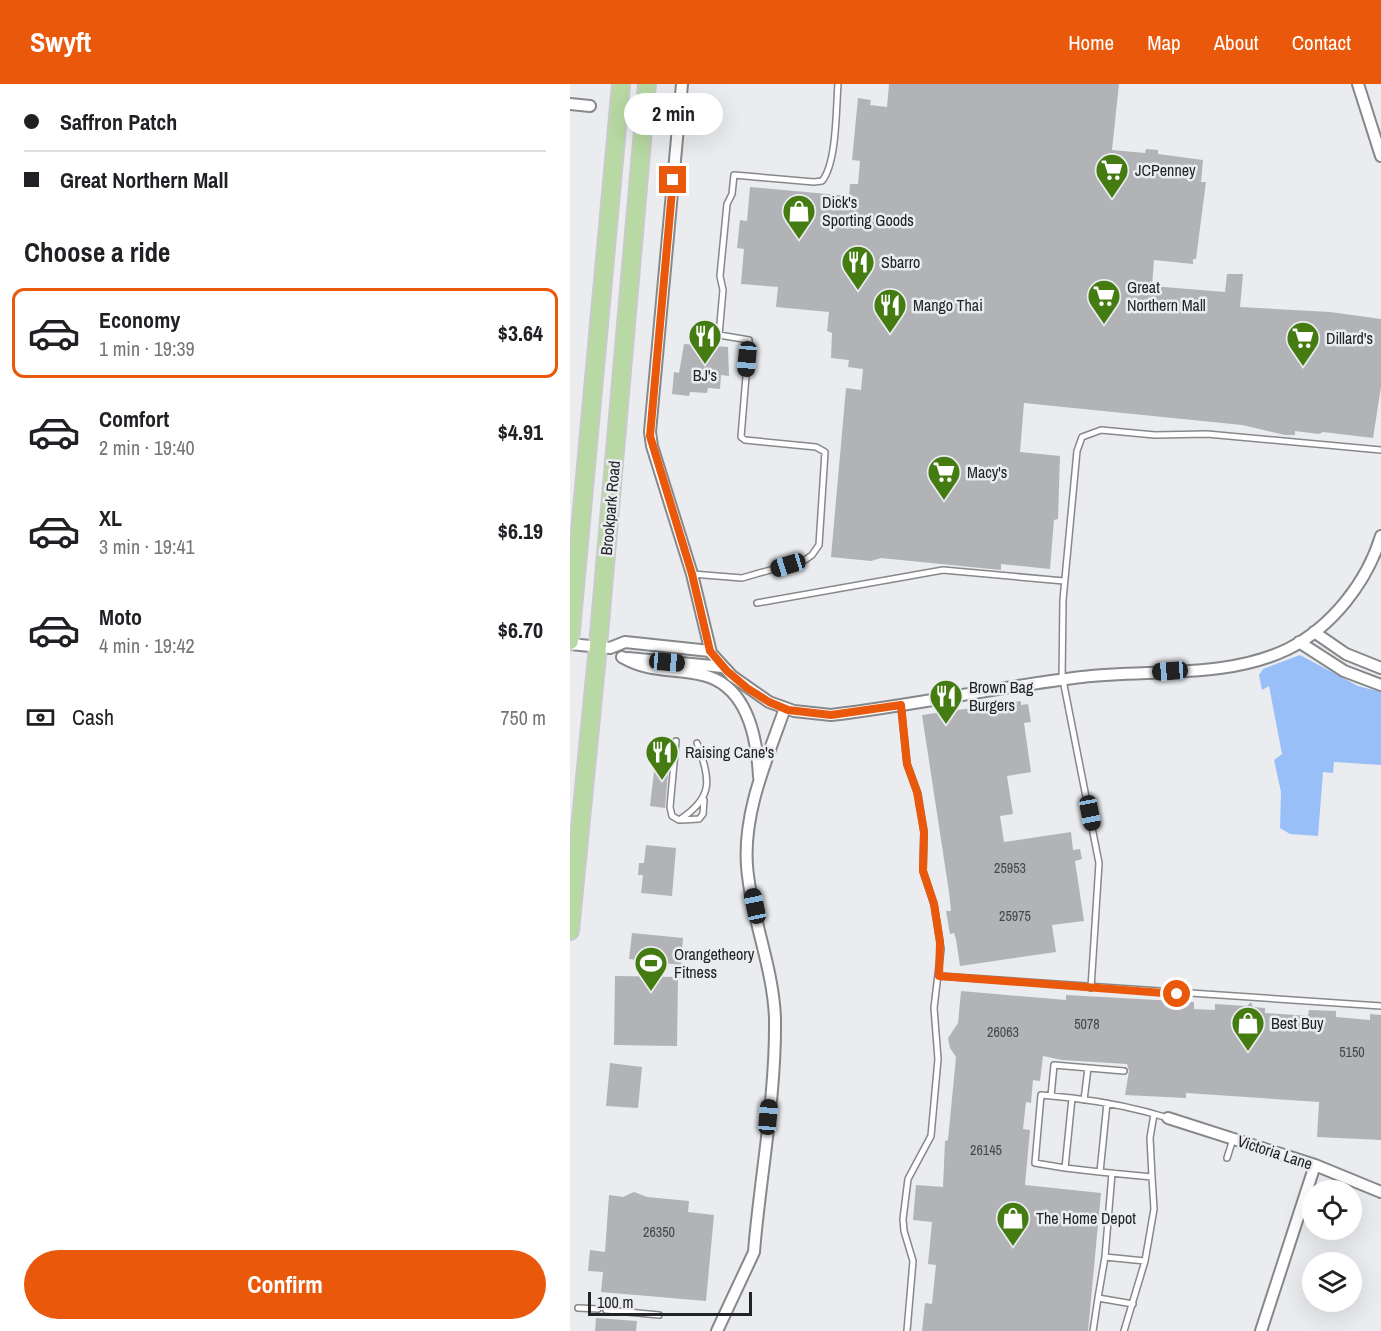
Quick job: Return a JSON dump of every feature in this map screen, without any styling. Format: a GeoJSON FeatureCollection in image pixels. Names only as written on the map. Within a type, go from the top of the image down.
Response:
{"type":"FeatureCollection","features":[{"type":"Feature","properties":{"kind":"main road","name":"Brookpark Road"},"geometry":{"type":"LineString","coordinates":[[570,642],[621,84]]}},
{"type":"Feature","properties":{"kind":"main road","name":"Brookpark Road"},"geometry":{"type":"LineString","coordinates":[[570,931],[604,647],[647,84]]}},
{"type":"Feature","properties":{"kind":"street"},"geometry":{"type":"LineString","coordinates":[[682,84],[650,432],[692,574],[710,651],[723,667],[759,696],[785,708],[807,714],[831,715],[1062,680],[1228,666],[1268,657],[1299,642],[1333,616],[1355,590],[1381,536]]}},
{"type":"Feature","properties":{"kind":"street"},"geometry":{"type":"LineString","coordinates":[[1358,84],[1381,156]]}},
{"type":"Feature","properties":{"kind":"street"},"geometry":{"type":"LineString","coordinates":[[570,104],[590,106]]}},
{"type":"Feature","properties":{"kind":"street"},"geometry":{"type":"LineString","coordinates":[[1314,632],[1352,656],[1381,668]]}},
{"type":"Feature","properties":{"kind":"street"},"geometry":{"type":"LineString","coordinates":[[570,642],[604,647],[642,668],[706,676],[723,685],[740,704],[755,736],[759,786]]}},
{"type":"Feature","properties":{"kind":"street"},"geometry":{"type":"LineString","coordinates":[[604,647],[625,642],[710,651]]}},
{"type":"Feature","properties":{"kind":"street"},"geometry":{"type":"LineString","coordinates":[[1299,642],[1344,671],[1381,685]]}},
{"type":"Feature","properties":{"kind":"street"},"geometry":{"type":"LineString","coordinates":[[622,657],[723,667]]}},
{"type":"Feature","properties":{"kind":"street"},"geometry":{"type":"LineString","coordinates":[[717,1331],[754,1252],[774,1048],[773,991],[747,867],[748,826],[785,708]]}},
{"type":"Feature","properties":{"kind":"street","name":"Victoria Lane"},"geometry":{"type":"LineString","coordinates":[[1168,1118],[1315,1165],[1381,1192]]}},
{"type":"Feature","properties":{"kind":"street"},"geometry":{"type":"LineString","coordinates":[[1261,1331],[1315,1165]]}},
{"type":"Feature","properties":{"kind":"lane"},"geometry":{"type":"LineString","coordinates":[[692,574],[742,578],[805,560],[815,552],[819,545],[825,452],[816,447],[745,440],[741,437],[749,340],[720,335],[723,293],[720,276],[727,204],[732,194],[734,174],[822,181],[827,173],[831,150],[838,84]]}},
{"type":"Feature","properties":{"kind":"lane"},"geometry":{"type":"LineString","coordinates":[[1091,988],[1100,863],[1062,680],[1064,581],[1080,440],[1089,432],[1101,430],[1155,435],[1198,433],[1381,450]]}},
{"type":"Feature","properties":{"kind":"lane"},"geometry":{"type":"LineString","coordinates":[[757,603],[943,570],[1064,581]]}},
{"type":"Feature","properties":{"kind":"lane"},"geometry":{"type":"LineString","coordinates":[[901,705],[907,764],[917,792],[924,832],[923,871],[934,904],[940,942],[939,976],[934,1008],[939,1059],[931,1136],[908,1179],[903,1219],[904,1231],[913,1261],[907,1331]]}},
{"type":"Feature","properties":{"kind":"lane"},"geometry":{"type":"LineString","coordinates":[[676,741],[670,807],[672,816],[679,820],[699,819],[703,814],[704,757],[697,743]]}},
{"type":"Feature","properties":{"kind":"lane"},"geometry":{"type":"LineString","coordinates":[[679,820],[701,804],[705,795]]}},
{"type":"Feature","properties":{"kind":"lane"},"geometry":{"type":"LineString","coordinates":[[939,976],[1381,1006]]}},
{"type":"Feature","properties":{"kind":"lane"},"geometry":{"type":"LineString","coordinates":[[1051,1096],[1054,1065],[1124,1071]]}},
{"type":"Feature","properties":{"kind":"lane"},"geometry":{"type":"LineString","coordinates":[[1084,1100],[1088,1068]]}},
{"type":"Feature","properties":{"kind":"lane"},"geometry":{"type":"LineString","coordinates":[[1152,1177],[1035,1164],[1041,1095],[1107,1103],[1168,1118]]}},
{"type":"Feature","properties":{"kind":"lane"},"geometry":{"type":"LineString","coordinates":[[1065,1168],[1072,1098]]}},
{"type":"Feature","properties":{"kind":"lane"},"geometry":{"type":"LineString","coordinates":[[1100,1172],[1107,1103]]}},
{"type":"Feature","properties":{"kind":"lane"},"geometry":{"type":"LineString","coordinates":[[1124,1331],[1145,1260],[1154,1209],[1150,1138],[1154,1113]]}},
{"type":"Feature","properties":{"kind":"lane"},"geometry":{"type":"LineString","coordinates":[[1227,1158],[1233,1138]]}},
{"type":"Feature","properties":{"kind":"lane"},"geometry":{"type":"LineString","coordinates":[[1093,1331],[1105,1257],[1113,1173]]}},
{"type":"Feature","properties":{"kind":"lane"},"geometry":{"type":"LineString","coordinates":[[1105,1257],[1145,1260]]}},
{"type":"Feature","properties":{"kind":"lane"},"geometry":{"type":"LineString","coordinates":[[1098,1298],[1133,1304]]}},
{"type":"Feature","properties":{"kind":"lane"},"geometry":{"type":"LineString","coordinates":[[578,1308],[598,1310]]}},
{"type":"Feature","properties":{"kind":"lane"},"geometry":{"type":"LineString","coordinates":[[606,1310],[659,1315]]}},
{"type":"Feature","properties":{"kind":"shaded area"},"geometry":{"type":"Polygon","coordinates":[[[1300,655],[1358,686],[1381,692],[1381,765],[1334,762],[1333,773],[1323,772],[1318,836],[1290,834],[1280,828],[1281,792],[1274,760],[1282,754],[1269,686],[1262,690],[1259,675],[1263,669],[1300,655]]]}},
{"type":"Feature","properties":{"kind":"building","name":"Great Northern Mall"},"geometry":{"type":"Polygon","coordinates":[[[889,84],[1119,84],[1112,150],[1145,153],[1146,149],[1158,150],[1158,154],[1203,160],[1201,182],[1206,182],[1196,259],[1193,259],[1193,264],[1154,260],[1152,286],[1225,292],[1227,274],[1243,274],[1240,307],[1330,312],[1381,319],[1381,387],[1373,438],[1295,431],[1295,435],[1285,435],[1242,425],[1024,403],[1020,452],[1060,456],[1058,519],[1054,520],[1050,569],[1001,564],[1001,570],[881,558],[871,561],[831,557],[846,388],[861,390],[863,369],[848,367],[849,360],[831,358],[832,333],[827,331],[829,312],[776,307],[778,287],[741,284],[744,249],[737,248],[740,220],[747,221],[750,187],[849,196],[850,184],[858,184],[860,161],[852,160],[858,98],[871,100],[870,105],[887,107],[889,84]]]}},
{"type":"Feature","properties":{"kind":"building"},"geometry":{"type":"Polygon","coordinates":[[[684,344],[728,347],[729,376],[721,375],[720,389],[708,388],[707,393],[690,392],[689,396],[672,394],[674,372],[679,373],[684,344]]]}},
{"type":"Feature","properties":{"kind":"building"},"geometry":{"type":"Polygon","coordinates":[[[1021,701],[1021,705],[1028,704],[1031,722],[1024,723],[1031,772],[1007,776],[1013,814],[1000,816],[1004,842],[1071,832],[1073,850],[1080,849],[1082,859],[1075,861],[1084,921],[1052,925],[1056,952],[960,966],[956,939],[954,933],[950,934],[946,911],[951,911],[949,892],[922,715],[1021,701]]]}},
{"type":"Feature","properties":{"kind":"building"},"geometry":{"type":"Polygon","coordinates":[[[656,755],[666,755],[665,762],[669,762],[665,808],[650,806],[656,755]]]}},
{"type":"Feature","properties":{"kind":"building"},"geometry":{"type":"Polygon","coordinates":[[[646,845],[676,848],[672,896],[641,893],[643,875],[638,875],[639,863],[644,863],[646,845]]]}},
{"type":"Feature","properties":{"kind":"building"},"geometry":{"type":"Polygon","coordinates":[[[632,933],[683,938],[681,965],[629,959],[632,933]]]}},
{"type":"Feature","properties":{"kind":"building"},"geometry":{"type":"Polygon","coordinates":[[[615,976],[678,977],[677,1046],[614,1045],[615,976]]]}},
{"type":"Feature","properties":{"kind":"building"},"geometry":{"type":"Polygon","coordinates":[[[961,991],[1066,1000],[1066,995],[1194,1002],[1194,1009],[1215,1010],[1215,1004],[1247,1006],[1251,1002],[1253,1007],[1265,1008],[1265,1013],[1308,1016],[1309,1010],[1336,1011],[1336,1017],[1370,1020],[1370,1014],[1381,1015],[1381,1140],[1317,1137],[1319,1102],[1186,1093],[1186,1098],[1125,1095],[1129,1071],[1127,1064],[1062,1060],[1043,1056],[1040,1081],[1033,1080],[1031,1103],[1026,1102],[1023,1129],[1030,1130],[1025,1185],[1101,1193],[1088,1331],[922,1331],[925,1303],[932,1304],[936,1265],[928,1264],[932,1222],[913,1220],[916,1185],[943,1187],[945,1141],[948,1140],[956,1057],[950,1048],[948,1038],[958,1023],[961,991]]]}},
{"type":"Feature","properties":{"kind":"building"},"geometry":{"type":"Polygon","coordinates":[[[610,1063],[642,1067],[638,1108],[606,1106],[610,1063]]]}},
{"type":"Feature","properties":{"kind":"building"},"geometry":{"type":"Polygon","coordinates":[[[634,1192],[647,1197],[689,1201],[688,1212],[714,1215],[706,1301],[601,1292],[603,1272],[588,1271],[590,1250],[605,1252],[609,1195],[623,1197],[634,1192]]]}},
{"type":"Feature","properties":{"kind":"building"},"geometry":{"type":"Polygon","coordinates":[[[596,1318],[637,1321],[636,1331],[595,1331],[596,1318]]]}},
{"type":"Feature","properties":{"kind":"place","name":"JCPenney"},"geometry":{"type":"Point","coordinates":[1112,199]}},
{"type":"Feature","properties":{"kind":"place","name":"Dick's Sporting Goods"},"geometry":{"type":"Point","coordinates":[799,240]}},
{"type":"Feature","properties":{"kind":"place","name":"Sbarro"},"geometry":{"type":"Point","coordinates":[858,291]}},
{"type":"Feature","properties":{"kind":"place","name":"Great Northern Mall"},"geometry":{"type":"Point","coordinates":[1104,325]}},
{"type":"Feature","properties":{"kind":"place","name":"Mango Thai"},"geometry":{"type":"Point","coordinates":[890,334]}},
{"type":"Feature","properties":{"kind":"place","name":"BJ's"},"geometry":{"type":"Point","coordinates":[705,365]}},
{"type":"Feature","properties":{"kind":"place","name":"Dillard's"},"geometry":{"type":"Point","coordinates":[1303,367]}},
{"type":"Feature","properties":{"kind":"place","name":"Macy's"},"geometry":{"type":"Point","coordinates":[944,501]}},
{"type":"Feature","properties":{"kind":"place","name":"Brown Bag Burgers"},"geometry":{"type":"Point","coordinates":[946,725]}},
{"type":"Feature","properties":{"kind":"place","name":"Raising Cane's"},"geometry":{"type":"Point","coordinates":[662,781]}},
{"type":"Feature","properties":{"kind":"place","name":"Orangetheory Fitness"},"geometry":{"type":"Point","coordinates":[651,992]}},
{"type":"Feature","properties":{"kind":"place","name":"Best Buy"},"geometry":{"type":"Point","coordinates":[1248,1052]}},
{"type":"Feature","properties":{"kind":"place","name":"The Home Depot"},"geometry":{"type":"Point","coordinates":[1013,1247]}},
{"type":"Feature","properties":{"kind":"route"},"geometry":{"type":"LineString","coordinates":[[673,180],[650,436],[692,574],[705,633],[714,658],[747,688],[763,699],[788,710],[831,715],[901,705],[907,764],[917,792],[924,832],[923,871],[934,904],[940,942],[939,976],[1177,994]]}}]}
